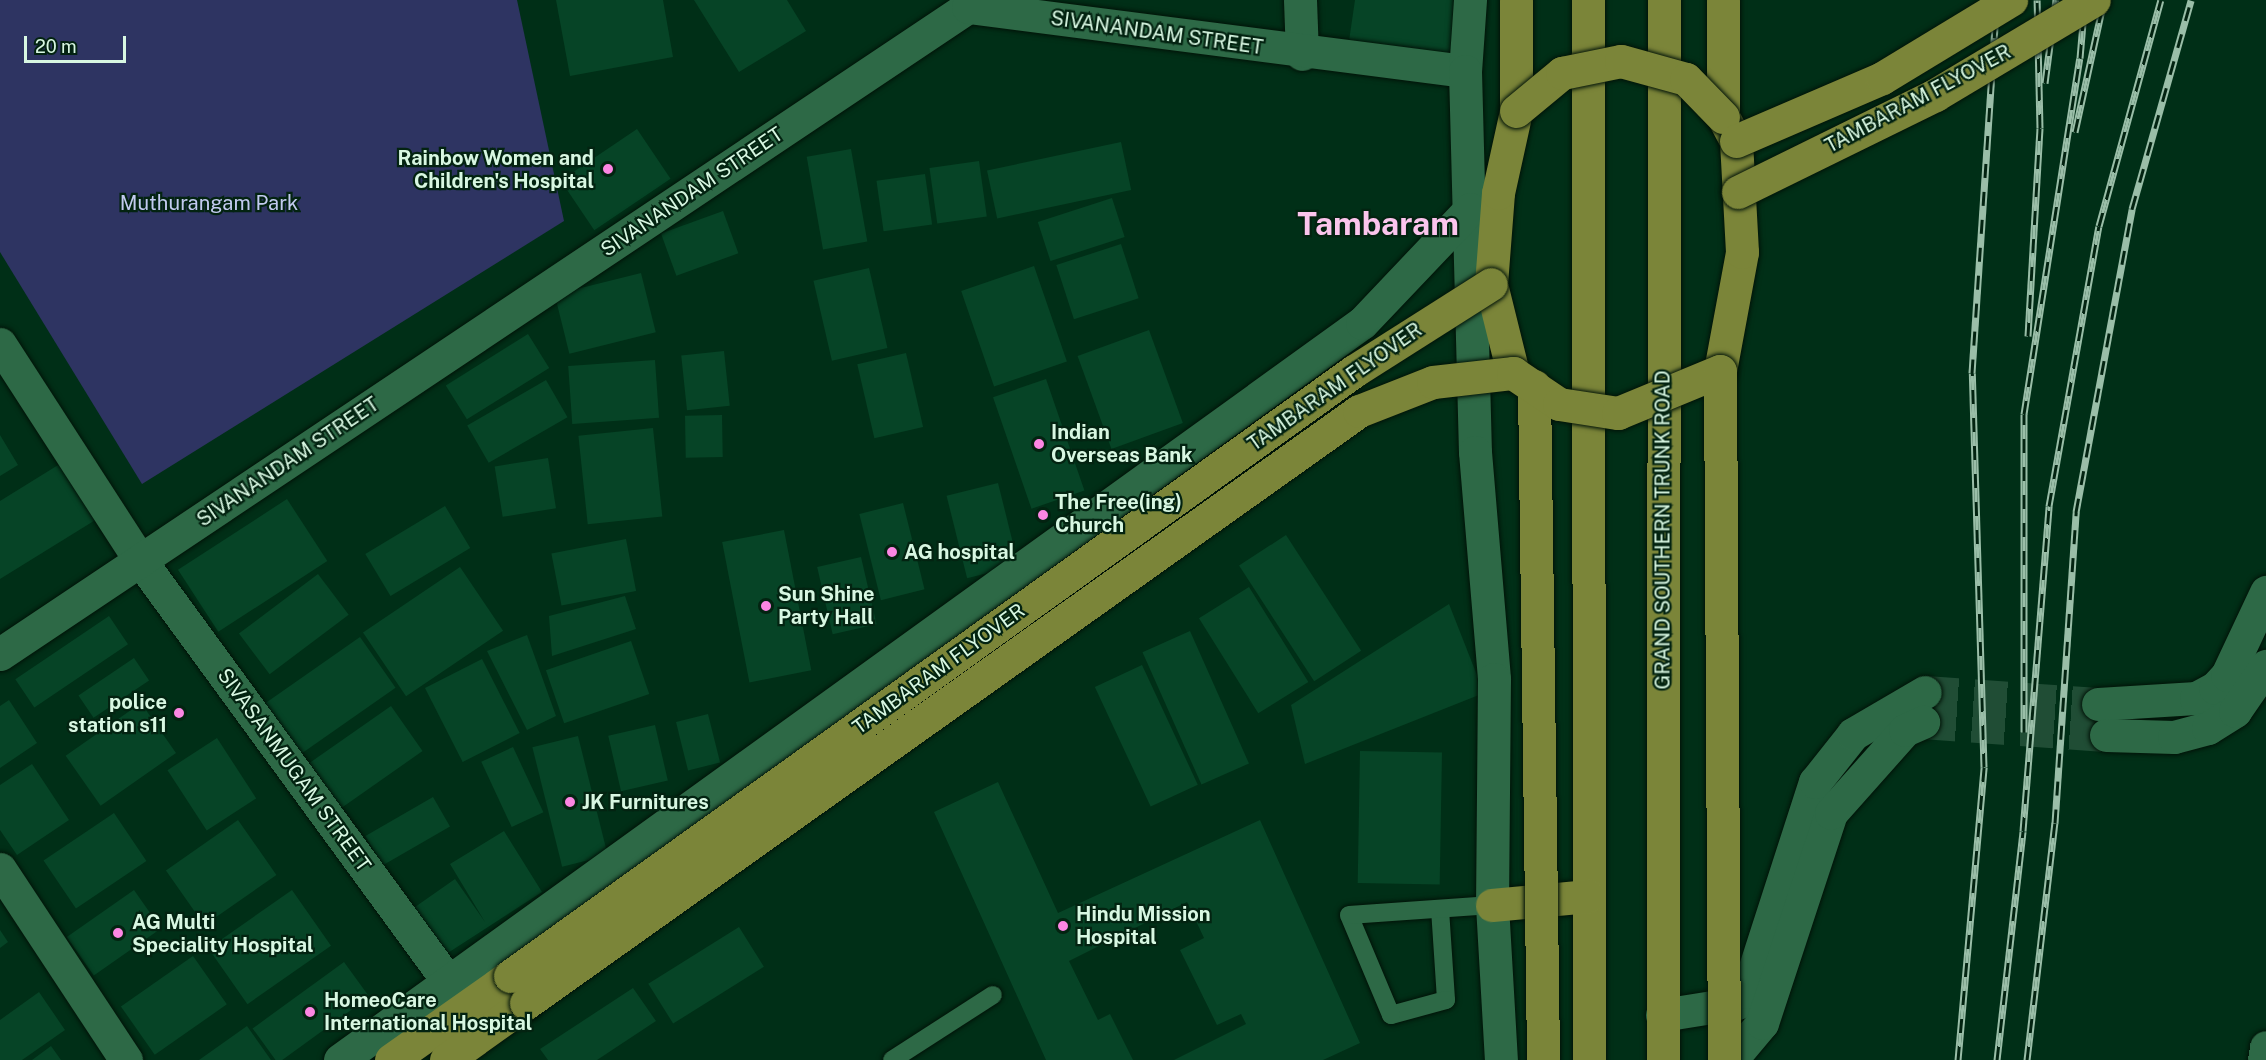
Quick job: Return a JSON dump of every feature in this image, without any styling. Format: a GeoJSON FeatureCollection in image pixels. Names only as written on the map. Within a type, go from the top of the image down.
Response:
{"type":"FeatureCollection","features":[{"type":"Feature","properties":{"kind":"main road"},"geometry":{"type":"LineString","coordinates":[[1516,0],[1516,111],[1498,193],[1491,284],[1523,379],[1543,1060]]}},
{"type":"Feature","properties":{"kind":"main road"},"geometry":{"type":"LineString","coordinates":[[1587,0],[1589,1060]]}},
{"type":"Feature","properties":{"kind":"main road","name":"GRAND SOUTHERN TRUNK ROAD"},"geometry":{"type":"LineString","coordinates":[[1663,1060],[1664,0]]}},
{"type":"Feature","properties":{"kind":"main road"},"geometry":{"type":"LineString","coordinates":[[1723,0],[1730,129],[1738,192],[1742,252],[1720,371],[1724,1060]]}},
{"type":"Feature","properties":{"kind":"main road","name":"TAMBARAM FLYOVER"},"geometry":{"type":"LineString","coordinates":[[1730,129],[1882,78],[2011,0]]}},
{"type":"Feature","properties":{"kind":"main road","name":"TAMBARAM FLYOVER"},"geometry":{"type":"LineString","coordinates":[[1738,192],[1935,95],[2094,0]]}},
{"type":"Feature","properties":{"kind":"main road"},"geometry":{"type":"LineString","coordinates":[[1516,111],[1562,73],[1621,61],[1686,79],[1730,129]]}},
{"type":"Feature","properties":{"kind":"main road","name":"TAMBARAM FLYOVER"},"geometry":{"type":"LineString","coordinates":[[391,1060],[1354,371],[1491,284]]}},
{"type":"Feature","properties":{"kind":"main road"},"geometry":{"type":"LineString","coordinates":[[1523,379],[1559,404],[1618,413],[1720,371]]}},
{"type":"Feature","properties":{"kind":"main road","name":"TAMBARAM FLYOVER"},"geometry":{"type":"LineString","coordinates":[[446,1060],[1359,411],[1433,382],[1523,379]]}},
{"type":"Feature","properties":{"kind":"main road"},"geometry":{"type":"LineString","coordinates":[[1492,905],[1588,896]]}},
{"type":"Feature","properties":{"kind":"street"},"geometry":{"type":"LineString","coordinates":[[1300,0],[1302,54]]}},
{"type":"Feature","properties":{"kind":"street"},"geometry":{"type":"LineString","coordinates":[[1470,0],[1465,70],[1475,452],[1494,679],[1492,905],[1501,1060]]}},
{"type":"Feature","properties":{"kind":"street","name":"SIVANANDAM STREET"},"geometry":{"type":"LineString","coordinates":[[0,654],[968,4],[1302,54],[1465,70]]}},
{"type":"Feature","properties":{"kind":"street"},"geometry":{"type":"LineString","coordinates":[[340,1060],[447,980],[1362,323],[1470,209]]}},
{"type":"Feature","properties":{"kind":"street","name":"SIVASANMUGAM STREET"},"geometry":{"type":"LineString","coordinates":[[0,344],[140,560],[447,980]]}},
{"type":"Feature","properties":{"kind":"street"},"geometry":{"type":"LineString","coordinates":[[2098,704],[2196,698],[2215,688],[2227,675],[2266,592]]}},
{"type":"Feature","properties":{"kind":"street"},"geometry":{"type":"LineString","coordinates":[[2106,735],[2174,738],[2208,728],[2235,711],[2266,666]]}},
{"type":"Feature","properties":{"kind":"street"},"geometry":{"type":"LineString","coordinates":[[1662,1015],[1737,1003],[1747,992],[1815,782],[1853,734],[1924,707],[1831,813],[1762,1023],[1731,1060]]}},
{"type":"Feature","properties":{"kind":"street"},"geometry":{"type":"LineString","coordinates":[[0,869],[126,1060]]}},
{"type":"Feature","properties":{"kind":"street"},"geometry":{"type":"LineString","coordinates":[[2264,1060],[2266,1047]]}},
{"type":"Feature","properties":{"kind":"lane"},"geometry":{"type":"LineString","coordinates":[[1440,909],[1446,1000],[1391,1015],[1349,915],[1492,905]]}},
{"type":"Feature","properties":{"kind":"lane"},"geometry":{"type":"LineString","coordinates":[[892,1060],[993,995]]}},
{"type":"Feature","properties":{"kind":"green space","name":"Muthurangam Park"},"geometry":{"type":"Polygon","coordinates":[[[0,0],[517,0],[564,221],[142,484],[0,252],[0,0]]]}},
{"type":"Feature","properties":{"kind":"building"},"geometry":{"type":"Polygon","coordinates":[[[556,0],[663,0],[673,57],[570,76],[556,0]]]}},
{"type":"Feature","properties":{"kind":"building"},"geometry":{"type":"Polygon","coordinates":[[[694,0],[787,0],[806,31],[739,72],[694,0]]]}},
{"type":"Feature","properties":{"kind":"building"},"geometry":{"type":"Polygon","coordinates":[[[1355,0],[1461,0],[1454,54],[1349,41],[1355,0]]]}},
{"type":"Feature","properties":{"kind":"building"},"geometry":{"type":"Polygon","coordinates":[[[637,129],[671,179],[594,230],[561,180],[637,129]]]}},
{"type":"Feature","properties":{"kind":"building"},"geometry":{"type":"Polygon","coordinates":[[[1121,142],[1131,190],[997,218],[987,170],[1121,142]]]}},
{"type":"Feature","properties":{"kind":"building"},"geometry":{"type":"Polygon","coordinates":[[[851,149],[867,242],[823,249],[807,157],[851,149]]]}},
{"type":"Feature","properties":{"kind":"building"},"geometry":{"type":"Polygon","coordinates":[[[979,161],[987,216],[937,223],[929,168],[979,161]]]}},
{"type":"Feature","properties":{"kind":"building"},"geometry":{"type":"Polygon","coordinates":[[[925,174],[932,225],[884,231],[876,181],[925,174]]]}},
{"type":"Feature","properties":{"kind":"building"},"geometry":{"type":"Polygon","coordinates":[[[1112,198],[1125,237],[1050,261],[1038,222],[1112,198]]]}},
{"type":"Feature","properties":{"kind":"building"},"geometry":{"type":"Polygon","coordinates":[[[723,211],[738,253],[676,276],[661,234],[723,211]]]}},
{"type":"Feature","properties":{"kind":"building"},"geometry":{"type":"Polygon","coordinates":[[[1121,244],[1139,298],[1074,319],[1056,265],[1121,244]]]}},
{"type":"Feature","properties":{"kind":"building"},"geometry":{"type":"Polygon","coordinates":[[[1034,266],[1067,361],[994,387],[961,291],[1034,266]]]}},
{"type":"Feature","properties":{"kind":"building"},"geometry":{"type":"Polygon","coordinates":[[[869,268],[887,348],[832,361],[813,281],[869,268]]]}},
{"type":"Feature","properties":{"kind":"building"},"geometry":{"type":"Polygon","coordinates":[[[641,273],[656,332],[569,354],[555,295],[641,273]]]}},
{"type":"Feature","properties":{"kind":"building"},"geometry":{"type":"Polygon","coordinates":[[[1149,330],[1183,423],[1111,449],[1078,356],[1149,330]]]}},
{"type":"Feature","properties":{"kind":"building"},"geometry":{"type":"Polygon","coordinates":[[[528,334],[549,368],[467,419],[446,385],[528,334]]]}},
{"type":"Feature","properties":{"kind":"building"},"geometry":{"type":"Polygon","coordinates":[[[724,351],[730,406],[687,410],[681,355],[724,351]]]}},
{"type":"Feature","properties":{"kind":"building"},"geometry":{"type":"Polygon","coordinates":[[[906,353],[923,427],[874,438],[857,364],[906,353]]]}},
{"type":"Feature","properties":{"kind":"building"},"geometry":{"type":"Polygon","coordinates":[[[655,360],[659,418],[572,424],[568,366],[655,360]]]}},
{"type":"Feature","properties":{"kind":"building","name":"Indian Overseas Bank"},"geometry":{"type":"Polygon","coordinates":[[[1046,379],[1084,491],[1031,509],[993,397],[1046,379]]]}},
{"type":"Feature","properties":{"kind":"building"},"geometry":{"type":"Polygon","coordinates":[[[546,380],[568,417],[489,463],[467,426],[546,380]]]}},
{"type":"Feature","properties":{"kind":"building"},"geometry":{"type":"Polygon","coordinates":[[[722,415],[723,457],[686,458],[685,416],[722,415]]]}},
{"type":"Feature","properties":{"kind":"building"},"geometry":{"type":"Polygon","coordinates":[[[653,428],[662,517],[588,524],[578,436],[653,428]]]}},
{"type":"Feature","properties":{"kind":"building"},"geometry":{"type":"Polygon","coordinates":[[[0,435],[18,465],[0,476],[0,435]]]}},
{"type":"Feature","properties":{"kind":"building"},"geometry":{"type":"Polygon","coordinates":[[[548,458],[556,508],[503,517],[495,466],[548,458]]]}},
{"type":"Feature","properties":{"kind":"building"},"geometry":{"type":"Polygon","coordinates":[[[63,462],[97,519],[0,579],[0,501],[63,462]]]}},
{"type":"Feature","properties":{"kind":"building"},"geometry":{"type":"Polygon","coordinates":[[[998,483],[1019,565],[967,578],[947,496],[998,483]]]}},
{"type":"Feature","properties":{"kind":"building"},"geometry":{"type":"Polygon","coordinates":[[[287,499],[327,561],[218,632],[178,570],[287,499]]]}},
{"type":"Feature","properties":{"kind":"building","name":"AG hospital"},"geometry":{"type":"Polygon","coordinates":[[[903,503],[925,589],[881,600],[859,514],[903,503]]]}},
{"type":"Feature","properties":{"kind":"building"},"geometry":{"type":"Polygon","coordinates":[[[445,506],[470,548],[391,596],[365,554],[445,506]]]}},
{"type":"Feature","properties":{"kind":"building","name":"Sun Shine Party Hall"},"geometry":{"type":"Polygon","coordinates":[[[784,530],[811,670],[749,682],[722,542],[784,530]]]}},
{"type":"Feature","properties":{"kind":"building"},"geometry":{"type":"Polygon","coordinates":[[[1286,535],[1361,651],[1314,681],[1239,565],[1286,535]]]}},
{"type":"Feature","properties":{"kind":"building"},"geometry":{"type":"Polygon","coordinates":[[[626,539],[636,591],[562,606],[551,554],[626,539]]]}},
{"type":"Feature","properties":{"kind":"building"},"geometry":{"type":"Polygon","coordinates":[[[861,557],[877,624],[833,634],[817,567],[861,557]]]}},
{"type":"Feature","properties":{"kind":"building"},"geometry":{"type":"Polygon","coordinates":[[[460,567],[503,631],[406,696],[363,632],[460,567]]]}},
{"type":"Feature","properties":{"kind":"building"},"geometry":{"type":"Polygon","coordinates":[[[318,574],[349,615],[270,674],[239,634],[318,574]]]}},
{"type":"Feature","properties":{"kind":"building"},"geometry":{"type":"Polygon","coordinates":[[[1249,587],[1308,682],[1258,713],[1199,618],[1249,587]]]}},
{"type":"Feature","properties":{"kind":"building"},"geometry":{"type":"Polygon","coordinates":[[[625,596],[636,629],[552,656],[549,616],[625,596]]]}},
{"type":"Feature","properties":{"kind":"building"},"geometry":{"type":"Polygon","coordinates":[[[1449,604],[1484,693],[1305,764],[1291,705],[1449,604]]]}},
{"type":"Feature","properties":{"kind":"building"},"geometry":{"type":"Polygon","coordinates":[[[109,616],[128,644],[34,707],[15,679],[109,616]]]}},
{"type":"Feature","properties":{"kind":"building"},"geometry":{"type":"Polygon","coordinates":[[[1190,631],[1249,763],[1201,785],[1142,652],[1190,631]]]}},
{"type":"Feature","properties":{"kind":"building"},"geometry":{"type":"Polygon","coordinates":[[[527,635],[556,716],[527,730],[487,651],[527,635]]]}},
{"type":"Feature","properties":{"kind":"building"},"geometry":{"type":"Polygon","coordinates":[[[360,637],[396,688],[297,757],[262,706],[360,637]]]}},
{"type":"Feature","properties":{"kind":"building"},"geometry":{"type":"Polygon","coordinates":[[[631,641],[649,694],[564,723],[546,670],[631,641]]]}},
{"type":"Feature","properties":{"kind":"building"},"geometry":{"type":"Polygon","coordinates":[[[134,658],[149,680],[94,718],[78,695],[134,658]]]}},
{"type":"Feature","properties":{"kind":"building"},"geometry":{"type":"Polygon","coordinates":[[[482,659],[520,733],[463,762],[425,688],[482,659]]]}},
{"type":"Feature","properties":{"kind":"building"},"geometry":{"type":"Polygon","coordinates":[[[1142,665],[1198,785],[1151,807],[1095,687],[1142,665]]]}},
{"type":"Feature","properties":{"kind":"building"},"geometry":{"type":"Polygon","coordinates":[[[9,700],[37,743],[0,768],[0,706],[9,700]]]}},
{"type":"Feature","properties":{"kind":"building"},"geometry":{"type":"Polygon","coordinates":[[[141,703],[176,753],[101,806],[66,756],[141,703]]]}},
{"type":"Feature","properties":{"kind":"building"},"geometry":{"type":"Polygon","coordinates":[[[391,706],[423,751],[341,808],[309,763],[391,706]]]}},
{"type":"Feature","properties":{"kind":"building"},"geometry":{"type":"Polygon","coordinates":[[[708,714],[720,763],[688,770],[676,722],[708,714]]]}},
{"type":"Feature","properties":{"kind":"building"},"geometry":{"type":"Polygon","coordinates":[[[655,725],[668,781],[621,791],[608,736],[655,725]]]}},
{"type":"Feature","properties":{"kind":"building","name":"JK Furnitures"},"geometry":{"type":"Polygon","coordinates":[[[578,736],[608,855],[562,867],[532,747],[578,736]]]}},
{"type":"Feature","properties":{"kind":"building"},"geometry":{"type":"Polygon","coordinates":[[[217,738],[256,798],[207,831],[168,770],[217,738]]]}},
{"type":"Feature","properties":{"kind":"building"},"geometry":{"type":"Polygon","coordinates":[[[513,747],[543,812],[512,827],[481,762],[513,747]]]}},
{"type":"Feature","properties":{"kind":"building"},"geometry":{"type":"Polygon","coordinates":[[[1360,751],[1442,752],[1440,884],[1358,883],[1360,751]]]}},
{"type":"Feature","properties":{"kind":"building"},"geometry":{"type":"Polygon","coordinates":[[[32,764],[69,820],[17,855],[0,830],[0,785],[32,764]]]}},
{"type":"Feature","properties":{"kind":"building","name":"Hindu Mission Hospital"},"geometry":{"type":"Polygon","coordinates":[[[998,782],[1058,913],[1260,820],[1360,1043],[1323,1060],[1174,1060],[1246,1024],[1241,1014],[1217,1025],[1180,950],[1204,938],[1187,902],[1069,961],[1098,1020],[1110,1014],[1133,1060],[1046,1060],[934,812],[998,782]]]}},
{"type":"Feature","properties":{"kind":"building"},"geometry":{"type":"Polygon","coordinates":[[[433,797],[450,826],[382,865],[365,836],[433,797]]]}},
{"type":"Feature","properties":{"kind":"building"},"geometry":{"type":"Polygon","coordinates":[[[114,813],[146,861],[76,909],[44,861],[114,813]]]}},
{"type":"Feature","properties":{"kind":"building"},"geometry":{"type":"Polygon","coordinates":[[[238,820],[276,875],[204,925],[166,870],[238,820]]]}},
{"type":"Feature","properties":{"kind":"building"},"geometry":{"type":"Polygon","coordinates":[[[504,831],[542,892],[437,960],[405,914],[455,879],[485,922],[450,864],[504,831]]]}},
{"type":"Feature","properties":{"kind":"building"},"geometry":{"type":"Polygon","coordinates":[[[134,890],[161,929],[94,976],[67,937],[134,890]]]}},
{"type":"Feature","properties":{"kind":"building"},"geometry":{"type":"Polygon","coordinates":[[[292,890],[331,946],[247,1004],[208,949],[292,890]]]}},
{"type":"Feature","properties":{"kind":"building"},"geometry":{"type":"Polygon","coordinates":[[[739,927],[764,967],[673,1024],[648,984],[739,927]]]}},
{"type":"Feature","properties":{"kind":"building"},"geometry":{"type":"Polygon","coordinates":[[[0,930],[8,942],[0,948],[0,930]]]}},
{"type":"Feature","properties":{"kind":"building"},"geometry":{"type":"Polygon","coordinates":[[[193,956],[227,1004],[155,1055],[121,1006],[193,956]]]}},
{"type":"Feature","properties":{"kind":"building","name":"HomeoCare International Hospital"},"geometry":{"type":"Polygon","coordinates":[[[344,962],[369,997],[282,1060],[276,1060],[253,1028],[344,962]]]}},
{"type":"Feature","properties":{"kind":"building"},"geometry":{"type":"Polygon","coordinates":[[[633,988],[656,1021],[597,1060],[548,1060],[540,1049],[633,988]]]}},
{"type":"Feature","properties":{"kind":"building"},"geometry":{"type":"Polygon","coordinates":[[[39,992],[65,1030],[22,1060],[0,1060],[0,1020],[39,992]]]}},
{"type":"Feature","properties":{"kind":"building"},"geometry":{"type":"Polygon","coordinates":[[[247,1026],[271,1060],[199,1060],[247,1026]]]}},
{"type":"Feature","properties":{"kind":"building"},"geometry":{"type":"Polygon","coordinates":[[[51,1046],[61,1060],[32,1060],[51,1046]]]}},
{"type":"Feature","properties":{"kind":"tunnel"},"geometry":{"type":"LineString","coordinates":[[1925,692],[2098,704]]}},
{"type":"Feature","properties":{"kind":"tunnel"},"geometry":{"type":"LineString","coordinates":[[1923,722],[2106,735]]}},
{"type":"Feature","properties":{"kind":"railway"},"geometry":{"type":"LineString","coordinates":[[1958,1060],[1984,767],[1972,373],[1997,0]]}},
{"type":"Feature","properties":{"kind":"railway"},"geometry":{"type":"LineString","coordinates":[[2028,336],[2040,128],[2037,0]]}},
{"type":"Feature","properties":{"kind":"railway"},"geometry":{"type":"LineString","coordinates":[[2045,83],[2056,0]]}},
{"type":"Feature","properties":{"kind":"railway"},"geometry":{"type":"LineString","coordinates":[[2024,732],[2024,414],[2080,58],[2085,0]]}},
{"type":"Feature","properties":{"kind":"railway"},"geometry":{"type":"LineString","coordinates":[[2075,132],[2104,0]]}},
{"type":"Feature","properties":{"kind":"railway"},"geometry":{"type":"LineString","coordinates":[[1997,1060],[2023,831],[2049,506],[2099,226],[2161,0]]}},
{"type":"Feature","properties":{"kind":"railway"},"geometry":{"type":"LineString","coordinates":[[2027,1060],[2055,823],[2076,512],[2132,209],[2191,0]]}},
{"type":"Feature","properties":{"kind":"place","name":"Rainbow Women and Children's Hospital"},"geometry":{"type":"Point","coordinates":[608,169]}},
{"type":"Feature","properties":{"kind":"place","name":"Indian Overseas Bank"},"geometry":{"type":"Point","coordinates":[1039,444]}},
{"type":"Feature","properties":{"kind":"place","name":"The Free(ing) Church"},"geometry":{"type":"Point","coordinates":[1043,515]}},
{"type":"Feature","properties":{"kind":"place","name":"AG hospital"},"geometry":{"type":"Point","coordinates":[892,552]}},
{"type":"Feature","properties":{"kind":"place","name":"Sun Shine Party Hall"},"geometry":{"type":"Point","coordinates":[766,606]}},
{"type":"Feature","properties":{"kind":"place","name":"police station s11"},"geometry":{"type":"Point","coordinates":[179,713]}},
{"type":"Feature","properties":{"kind":"place","name":"JK Furnitures"},"geometry":{"type":"Point","coordinates":[570,802]}},
{"type":"Feature","properties":{"kind":"place","name":"Hindu Mission Hospital"},"geometry":{"type":"Point","coordinates":[1063,926]}},
{"type":"Feature","properties":{"kind":"place","name":"AG Multi Speciality Hospital"},"geometry":{"type":"Point","coordinates":[118,933]}},
{"type":"Feature","properties":{"kind":"place","name":"HomeoCare International Hospital"},"geometry":{"type":"Point","coordinates":[310,1012]}},
{"type":"Feature","properties":{"kind":"district","name":"Tambaram"},"geometry":{"type":"Point","coordinates":[1378,224]}}]}
